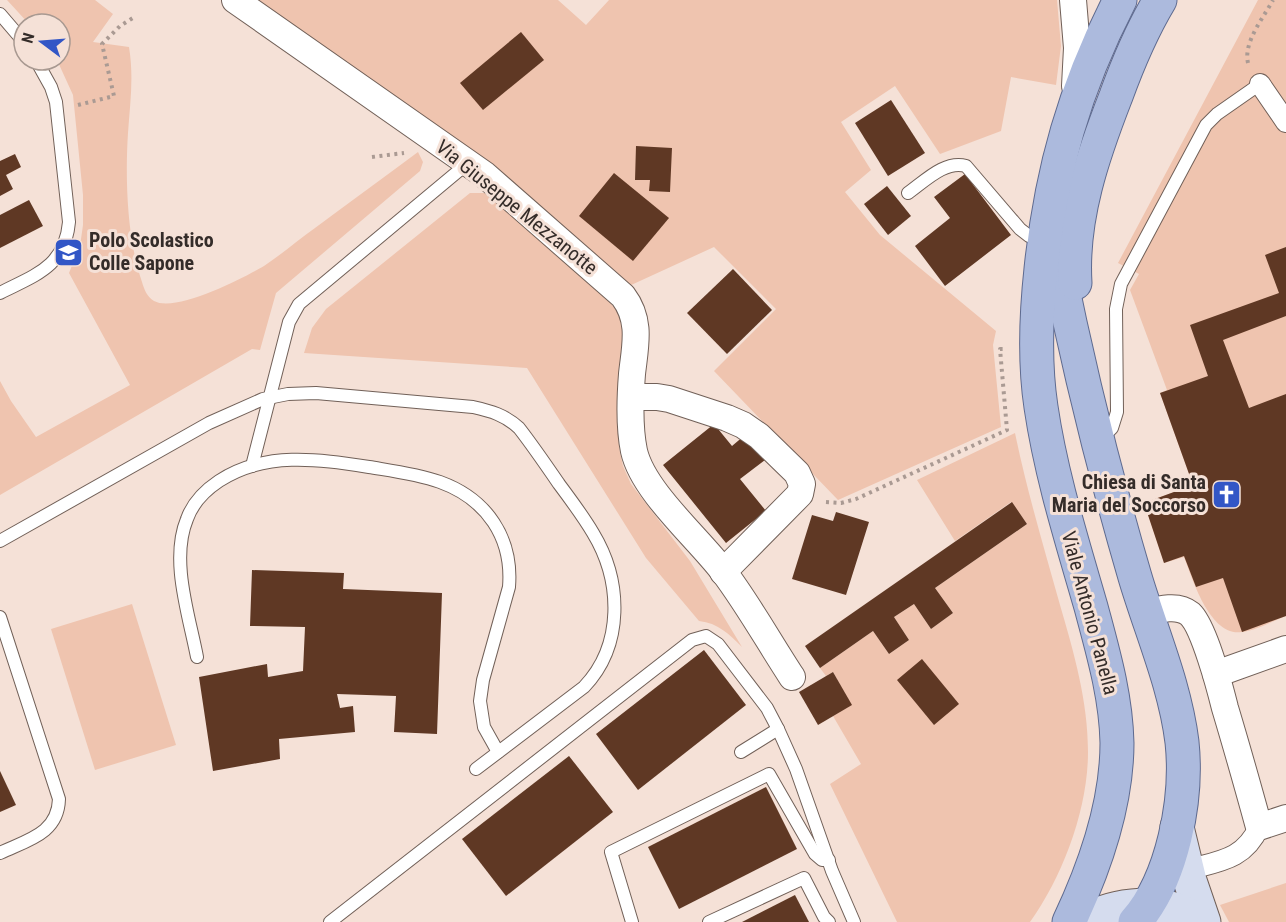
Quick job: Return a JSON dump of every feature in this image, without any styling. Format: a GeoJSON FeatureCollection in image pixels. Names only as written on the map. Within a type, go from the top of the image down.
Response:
{"type":"FeatureCollection","features":[{"type":"Feature","properties":{"kind":"main road","name":"Viale Antonio Panella"},"geometry":{"type":"LineString","coordinates":[[1120,0],[1090,65],[1066,129],[1052,193],[1058,241],[1074,274],[1077,324],[1087,395],[1146,613],[1170,689],[1182,743],[1183,778],[1177,827],[1165,870],[1144,917]]}},
{"type":"Feature","properties":{"kind":"main road","name":"Viale Antonio Panella"},"geometry":{"type":"LineString","coordinates":[[1070,922],[1087,881],[1105,824],[1112,791],[1117,743],[1107,666],[1060,499],[1041,407],[1036,366],[1036,321],[1058,241],[1085,187],[1094,155],[1122,80],[1160,0]]}},
{"type":"Feature","properties":{"kind":"main road"},"geometry":{"type":"LineString","coordinates":[[1177,827],[1187,870],[1204,922]]}},
{"type":"Feature","properties":{"kind":"main road"},"geometry":{"type":"LineString","coordinates":[[1082,922],[1110,910],[1129,906],[1144,917],[1178,910],[1198,922]]}},
{"type":"Feature","properties":{"kind":"street","name":"Via Giuseppe Mezzanotte"},"geometry":{"type":"LineString","coordinates":[[235,0],[485,175],[627,301],[634,317],[637,334],[631,397],[633,448],[643,476],[723,572],[792,677]]}},
{"type":"Feature","properties":{"kind":"street"},"geometry":{"type":"LineString","coordinates":[[1066,129],[1074,94],[1076,71],[1077,32],[1073,0]]}},
{"type":"Feature","properties":{"kind":"street"},"geometry":{"type":"LineString","coordinates":[[1138,43],[1154,0]]}},
{"type":"Feature","properties":{"kind":"street"},"geometry":{"type":"LineString","coordinates":[[1260,84],[1286,122]]}},
{"type":"Feature","properties":{"kind":"street"},"geometry":{"type":"LineString","coordinates":[[631,397],[669,399],[743,425],[763,440],[797,473],[802,484],[802,490],[797,498],[723,572]]}},
{"type":"Feature","properties":{"kind":"street"},"geometry":{"type":"LineString","coordinates":[[1146,613],[1175,608],[1190,615],[1197,625],[1216,674],[1259,827],[1251,843],[1240,853],[1187,870]]}},
{"type":"Feature","properties":{"kind":"street"},"geometry":{"type":"LineString","coordinates":[[1216,674],[1286,650]]}},
{"type":"Feature","properties":{"kind":"street"},"geometry":{"type":"LineString","coordinates":[[1259,827],[1286,818]]}},
{"type":"Feature","properties":{"kind":"lane"},"geometry":{"type":"LineString","coordinates":[[0,14],[12,28]]}},
{"type":"Feature","properties":{"kind":"lane"},"geometry":{"type":"LineString","coordinates":[[0,293],[46,268],[58,258],[65,244],[69,222],[57,111],[51,87],[43,72]]}},
{"type":"Feature","properties":{"kind":"lane"},"geometry":{"type":"LineString","coordinates":[[1098,440],[1112,428],[1117,412],[1116,309],[1121,284],[1202,130],[1217,114],[1260,84]]}},
{"type":"Feature","properties":{"kind":"lane"},"geometry":{"type":"LineString","coordinates":[[252,465],[289,322],[299,304],[468,163]]}},
{"type":"Feature","properties":{"kind":"lane"},"geometry":{"type":"LineString","coordinates":[[908,192],[947,166],[966,166],[1020,229],[1029,236],[1058,241]]}},
{"type":"Feature","properties":{"kind":"lane"},"geometry":{"type":"LineString","coordinates":[[0,541],[209,423],[270,397],[316,393],[473,407],[494,411],[519,428],[587,524],[600,547],[613,587],[615,618],[607,651],[599,669],[584,687],[476,769]]}},
{"type":"Feature","properties":{"kind":"lane"},"geometry":{"type":"LineString","coordinates":[[197,657],[181,574],[180,550],[183,528],[192,506],[207,490],[228,476],[252,465],[273,460],[298,459],[412,474],[442,483],[474,501],[491,518],[508,552],[509,587],[483,680],[480,701],[484,727],[498,752]]}},
{"type":"Feature","properties":{"kind":"lane"},"geometry":{"type":"LineString","coordinates":[[0,617],[59,799],[58,812],[49,828],[40,835],[0,853]]}},
{"type":"Feature","properties":{"kind":"lane"},"geometry":{"type":"LineString","coordinates":[[330,922],[697,637],[710,638],[718,644],[766,708],[778,729],[796,769],[854,922]]}},
{"type":"Feature","properties":{"kind":"lane"},"geometry":{"type":"LineString","coordinates":[[741,752],[778,729]]}},
{"type":"Feature","properties":{"kind":"lane"},"geometry":{"type":"LineString","coordinates":[[632,922],[611,852],[769,774],[812,850],[822,860],[829,860]]}},
{"type":"Feature","properties":{"kind":"lane"},"geometry":{"type":"LineString","coordinates":[[709,922],[804,878],[824,917],[829,922]]}},
{"type":"Feature","properties":{"kind":"path"},"geometry":{"type":"LineString","coordinates":[[1260,84],[1250,70],[1247,58],[1250,43],[1273,0]]}},
{"type":"Feature","properties":{"kind":"path"},"geometry":{"type":"LineString","coordinates":[[57,111],[114,96],[102,44],[120,26],[136,16]]}},
{"type":"Feature","properties":{"kind":"path"},"geometry":{"type":"LineString","coordinates":[[802,490],[829,503],[849,502],[1007,429]]}},
{"type":"Feature","properties":{"kind":"shaded area"},"geometry":{"type":"Polygon","coordinates":[[[7,0],[95,0],[113,14],[93,42],[129,47],[131,80],[127,151],[128,209],[137,265],[145,290],[154,301],[178,302],[241,278],[264,266],[418,152],[423,162],[420,171],[276,293],[260,350],[252,349],[0,495],[0,381],[36,437],[130,385],[69,273],[80,246],[83,225],[83,195],[73,95],[62,72],[72,72],[72,12],[18,12],[7,0]]]}},
{"type":"Feature","properties":{"kind":"shaded area"},"geometry":{"type":"Polygon","coordinates":[[[257,0],[558,0],[586,25],[609,0],[1057,0],[1061,46],[1056,85],[1011,77],[1001,131],[940,154],[895,86],[841,122],[871,170],[845,192],[880,235],[996,331],[993,345],[1001,427],[838,500],[714,371],[776,309],[714,247],[629,286],[481,156],[257,0]]]}},
{"type":"Feature","properties":{"kind":"shaded area"},"geometry":{"type":"Polygon","coordinates":[[[1258,0],[1286,0],[1286,616],[1242,632],[1231,631],[1221,626],[1212,617],[1204,605],[1184,557],[1164,563],[1144,503],[1193,485],[1160,393],[1167,390],[1130,290],[1139,274],[1118,263],[1258,0]]]}},
{"type":"Feature","properties":{"kind":"shaded area"},"geometry":{"type":"Polygon","coordinates":[[[470,193],[489,193],[598,288],[617,311],[623,326],[626,344],[618,412],[619,447],[623,466],[631,484],[690,561],[742,647],[718,627],[699,621],[646,558],[527,368],[304,353],[312,328],[326,309],[470,193]]]}},
{"type":"Feature","properties":{"kind":"shaded area"},"geometry":{"type":"Polygon","coordinates":[[[1015,433],[1083,696],[1088,752],[1084,796],[1063,863],[1030,922],[897,922],[830,784],[861,764],[833,716],[851,705],[833,672],[826,676],[820,668],[873,631],[889,654],[909,640],[894,617],[914,604],[931,629],[953,613],[935,588],[1027,524],[1011,502],[955,541],[917,480],[1015,433]]]}},
{"type":"Feature","properties":{"kind":"shaded area"},"geometry":{"type":"Polygon","coordinates":[[[132,604],[176,745],[95,770],[51,629],[132,604]]]}},
{"type":"Feature","properties":{"kind":"shaded area"},"geometry":{"type":"Polygon","coordinates":[[[1286,883],[1286,922],[1229,922],[1220,905],[1286,883]]]}},
{"type":"Feature","properties":{"kind":"building"},"geometry":{"type":"Polygon","coordinates":[[[521,32],[544,60],[483,110],[460,83],[521,32]]]}},
{"type":"Feature","properties":{"kind":"building"},"geometry":{"type":"Polygon","coordinates":[[[891,100],[925,153],[888,176],[855,123],[891,100]]]}},
{"type":"Feature","properties":{"kind":"building"},"geometry":{"type":"Polygon","coordinates":[[[636,146],[672,148],[670,192],[649,191],[650,180],[635,180],[636,146]]]}},
{"type":"Feature","properties":{"kind":"building"},"geometry":{"type":"Polygon","coordinates":[[[15,154],[21,167],[6,175],[13,189],[0,196],[0,161],[15,154]]]}},
{"type":"Feature","properties":{"kind":"building"},"geometry":{"type":"Polygon","coordinates":[[[614,173],[669,218],[633,261],[579,216],[614,173]]]}},
{"type":"Feature","properties":{"kind":"building"},"geometry":{"type":"Polygon","coordinates":[[[965,174],[1011,235],[945,286],[915,246],[950,218],[934,197],[965,174]]]}},
{"type":"Feature","properties":{"kind":"building"},"geometry":{"type":"Polygon","coordinates":[[[887,186],[911,216],[888,235],[864,204],[887,186]]]}},
{"type":"Feature","properties":{"kind":"building"},"geometry":{"type":"Polygon","coordinates":[[[29,200],[43,226],[0,248],[0,215],[29,200]]]}},
{"type":"Feature","properties":{"kind":"building","name":"Chiesa di Santa Maria del Soccorso"},"geometry":{"type":"Polygon","coordinates":[[[1286,247],[1286,316],[1223,340],[1249,408],[1286,394],[1286,616],[1242,632],[1223,578],[1196,587],[1184,556],[1164,563],[1144,503],[1193,485],[1160,393],[1208,376],[1190,325],[1279,293],[1265,255],[1286,247]]]}},
{"type":"Feature","properties":{"kind":"building"},"geometry":{"type":"Polygon","coordinates":[[[733,269],[772,310],[727,354],[687,313],[733,269]]]}},
{"type":"Feature","properties":{"kind":"building"},"geometry":{"type":"Polygon","coordinates":[[[714,424],[732,446],[745,435],[765,460],[740,479],[766,511],[726,543],[663,465],[714,424]]]}},
{"type":"Feature","properties":{"kind":"building"},"geometry":{"type":"Polygon","coordinates":[[[1012,502],[1027,524],[935,588],[953,613],[931,629],[914,604],[894,617],[909,640],[889,654],[873,631],[820,668],[805,646],[1012,502]]]}},
{"type":"Feature","properties":{"kind":"building"},"geometry":{"type":"Polygon","coordinates":[[[836,512],[869,522],[846,595],[792,579],[812,515],[833,521],[836,512]]]}},
{"type":"Feature","properties":{"kind":"building"},"geometry":{"type":"Polygon","coordinates":[[[252,570],[344,573],[343,589],[442,593],[437,734],[394,732],[396,696],[337,694],[340,708],[353,706],[355,732],[279,739],[280,759],[213,771],[199,677],[267,664],[268,677],[303,671],[305,627],[250,626],[252,570]]]}},
{"type":"Feature","properties":{"kind":"building"},"geometry":{"type":"Polygon","coordinates":[[[704,650],[746,705],[638,790],[596,734],[704,650]]]}},
{"type":"Feature","properties":{"kind":"building"},"geometry":{"type":"Polygon","coordinates":[[[922,659],[959,704],[934,725],[897,680],[922,659]]]}},
{"type":"Feature","properties":{"kind":"building"},"geometry":{"type":"Polygon","coordinates":[[[833,672],[852,705],[818,725],[799,692],[833,672]]]}},
{"type":"Feature","properties":{"kind":"building"},"geometry":{"type":"Polygon","coordinates":[[[569,756],[613,812],[506,896],[462,839],[569,756]]]}},
{"type":"Feature","properties":{"kind":"building"},"geometry":{"type":"Polygon","coordinates":[[[0,771],[16,805],[0,812],[0,771]]]}},
{"type":"Feature","properties":{"kind":"building"},"geometry":{"type":"Polygon","coordinates":[[[766,787],[797,849],[679,909],[648,847],[766,787]]]}},
{"type":"Feature","properties":{"kind":"building"},"geometry":{"type":"Polygon","coordinates":[[[795,895],[809,922],[742,922],[795,895]]]}},
{"type":"Feature","properties":{"kind":"place","name":"Polo Scolastico Colle Sapone"},"geometry":{"type":"Point","coordinates":[68,252]}},
{"type":"Feature","properties":{"kind":"place","name":"Chiesa di Santa Maria del Soccorso"},"geometry":{"type":"Point","coordinates":[1227,494]}}]}
